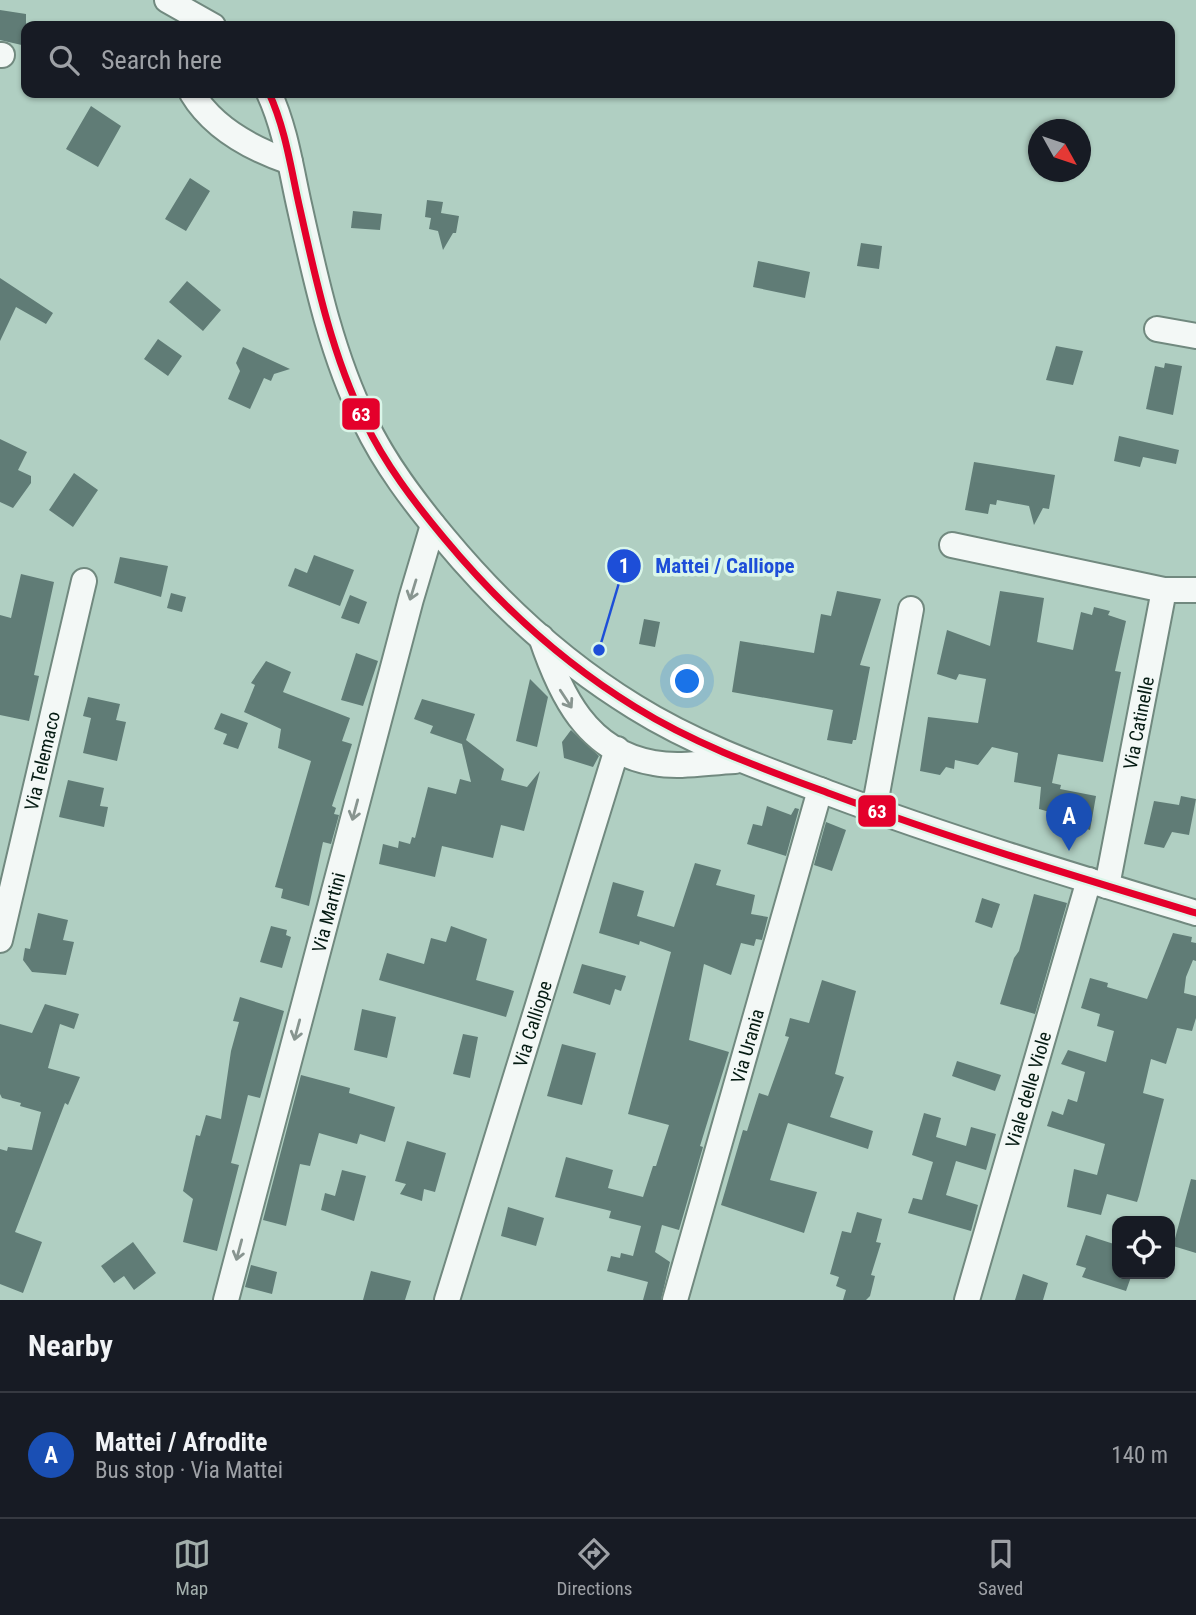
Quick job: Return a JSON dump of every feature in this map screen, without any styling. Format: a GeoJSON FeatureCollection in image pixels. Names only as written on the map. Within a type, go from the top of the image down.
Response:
{"type":"FeatureCollection","features":[{"type":"Feature","properties":{"kind":"street"},"geometry":{"type":"LineString","coordinates":[[174,10],[201,21]]}},
{"type":"Feature","properties":{"kind":"street"},"geometry":{"type":"LineString","coordinates":[[195,98],[204,112],[258,151],[290,162]]}},
{"type":"Feature","properties":{"kind":"street"},"geometry":{"type":"LineString","coordinates":[[271,98],[290,162],[319,290],[353,397],[385,458],[433,525],[482,581],[541,636],[591,678],[635,707],[688,737],[740,760],[874,810],[1196,914]]}},
{"type":"Feature","properties":{"kind":"street"},"geometry":{"type":"LineString","coordinates":[[1157,329],[1196,336]]}},
{"type":"Feature","properties":{"kind":"street","name":"Via Martini"},"geometry":{"type":"LineString","coordinates":[[226,1300],[411,599],[433,525]]}},
{"type":"Feature","properties":{"kind":"street"},"geometry":{"type":"LineString","coordinates":[[952,545],[1164,590],[1196,590]]}},
{"type":"Feature","properties":{"kind":"street","name":"Via Telemaco"},"geometry":{"type":"LineString","coordinates":[[0,940],[84,581]]}},
{"type":"Feature","properties":{"kind":"street","name":"Via Catinelle"},"geometry":{"type":"LineString","coordinates":[[1098,883],[1164,590]]}},
{"type":"Feature","properties":{"kind":"street"},"geometry":{"type":"LineString","coordinates":[[874,810],[911,609]]}},
{"type":"Feature","properties":{"kind":"street"},"geometry":{"type":"LineString","coordinates":[[541,636],[557,684],[570,705],[582,720],[617,749],[655,763],[740,760]]}},
{"type":"Feature","properties":{"kind":"street","name":"Via Calliope"},"geometry":{"type":"LineString","coordinates":[[447,1300],[617,749]]}},
{"type":"Feature","properties":{"kind":"street","name":"Via Urania"},"geometry":{"type":"LineString","coordinates":[[675,1300],[820,790]]}},
{"type":"Feature","properties":{"kind":"street","name":"Viale delle Viole"},"geometry":{"type":"LineString","coordinates":[[967,1300],[1098,883]]}},
{"type":"Feature","properties":{"kind":"building"},"geometry":{"type":"Polygon","coordinates":[[[0,10],[26,14],[26,21],[21,21],[21,45],[0,40],[0,10]]]}},
{"type":"Feature","properties":{"kind":"building"},"geometry":{"type":"Polygon","coordinates":[[[91,106],[121,126],[98,167],[66,149],[91,106]]]}},
{"type":"Feature","properties":{"kind":"building"},"geometry":{"type":"Polygon","coordinates":[[[190,178],[210,191],[186,231],[165,219],[190,178]]]}},
{"type":"Feature","properties":{"kind":"building"},"geometry":{"type":"Polygon","coordinates":[[[427,200],[443,202],[441,213],[459,216],[456,233],[453,233],[443,250],[438,231],[429,229],[431,218],[425,217],[427,200]]]}},
{"type":"Feature","properties":{"kind":"building"},"geometry":{"type":"Polygon","coordinates":[[[353,211],[382,214],[380,230],[351,228],[353,211]]]}},
{"type":"Feature","properties":{"kind":"building"},"geometry":{"type":"Polygon","coordinates":[[[861,243],[882,246],[879,269],[857,266],[861,243]]]}},
{"type":"Feature","properties":{"kind":"building"},"geometry":{"type":"Polygon","coordinates":[[[758,261],[810,272],[805,298],[753,287],[758,261]]]}},
{"type":"Feature","properties":{"kind":"building"},"geometry":{"type":"Polygon","coordinates":[[[0,278],[53,313],[46,324],[16,307],[0,341],[0,278]]]}},
{"type":"Feature","properties":{"kind":"building"},"geometry":{"type":"Polygon","coordinates":[[[187,281],[221,310],[203,331],[169,302],[187,281]]]}},
{"type":"Feature","properties":{"kind":"building"},"geometry":{"type":"Polygon","coordinates":[[[158,339],[182,356],[168,376],[144,359],[158,339]]]}},
{"type":"Feature","properties":{"kind":"building"},"geometry":{"type":"Polygon","coordinates":[[[1056,346],[1083,351],[1073,385],[1046,380],[1056,346]]]}},
{"type":"Feature","properties":{"kind":"building"},"geometry":{"type":"Polygon","coordinates":[[[243,347],[290,369],[274,374],[271,381],[264,378],[250,409],[228,399],[240,371],[236,363],[243,347]]]}},
{"type":"Feature","properties":{"kind":"building"},"geometry":{"type":"Polygon","coordinates":[[[1165,363],[1182,366],[1173,415],[1146,409],[1155,366],[1164,368],[1165,363]]]}},
{"type":"Feature","properties":{"kind":"building"},"geometry":{"type":"Polygon","coordinates":[[[1119,436],[1179,450],[1176,464],[1143,457],[1140,467],[1114,461],[1119,436]]]}},
{"type":"Feature","properties":{"kind":"building"},"geometry":{"type":"Polygon","coordinates":[[[0,439],[27,452],[18,470],[31,476],[31,483],[13,508],[0,502],[0,439]]]}},
{"type":"Feature","properties":{"kind":"building"},"geometry":{"type":"Polygon","coordinates":[[[974,462],[1055,475],[1049,509],[1043,508],[1034,525],[1029,506],[997,500],[996,505],[990,504],[988,514],[965,510],[974,462]]]}},
{"type":"Feature","properties":{"kind":"building"},"geometry":{"type":"Polygon","coordinates":[[[74,473],[98,490],[73,527],[49,510],[74,473]]]}},
{"type":"Feature","properties":{"kind":"building"},"geometry":{"type":"Polygon","coordinates":[[[314,555],[354,570],[340,606],[288,586],[295,568],[307,573],[314,555]]]}},
{"type":"Feature","properties":{"kind":"building"},"geometry":{"type":"Polygon","coordinates":[[[120,557],[168,566],[161,597],[114,583],[120,557]]]}},
{"type":"Feature","properties":{"kind":"building"},"geometry":{"type":"Polygon","coordinates":[[[21,574],[54,582],[34,675],[39,676],[29,721],[0,715],[0,615],[11,618],[21,574]]]}},
{"type":"Feature","properties":{"kind":"building"},"geometry":{"type":"Polygon","coordinates":[[[837,591],[881,599],[860,665],[870,667],[856,740],[853,740],[852,744],[827,740],[833,710],[732,692],[740,641],[814,653],[821,614],[831,616],[837,591]]]}},
{"type":"Feature","properties":{"kind":"building"},"geometry":{"type":"Polygon","coordinates":[[[1000,591],[1044,598],[1037,642],[1073,650],[1081,612],[1092,615],[1094,607],[1110,611],[1108,615],[1126,621],[1115,671],[1121,672],[1103,762],[1058,754],[1052,783],[1061,785],[1060,789],[1096,796],[1090,830],[1055,819],[1057,814],[1039,809],[1041,787],[1014,782],[1018,753],[992,747],[978,765],[955,760],[954,769],[946,767],[940,775],[920,771],[928,717],[978,723],[986,679],[959,674],[956,680],[937,674],[947,630],[990,646],[1000,591]]]}},
{"type":"Feature","properties":{"kind":"building"},"geometry":{"type":"Polygon","coordinates":[[[171,593],[186,597],[182,612],[167,608],[171,593]]]}},
{"type":"Feature","properties":{"kind":"building"},"geometry":{"type":"Polygon","coordinates":[[[350,595],[367,602],[359,624],[341,618],[350,595]]]}},
{"type":"Feature","properties":{"kind":"building"},"geometry":{"type":"Polygon","coordinates":[[[644,619],[660,622],[655,647],[639,644],[644,619]]]}},
{"type":"Feature","properties":{"kind":"building"},"geometry":{"type":"Polygon","coordinates":[[[356,653],[378,661],[363,706],[341,700],[356,653]]]}},
{"type":"Feature","properties":{"kind":"building"},"geometry":{"type":"Polygon","coordinates":[[[266,661],[291,672],[283,692],[350,718],[342,741],[352,744],[332,806],[336,808],[334,814],[339,815],[331,844],[323,842],[309,906],[281,898],[283,889],[275,887],[311,761],[278,748],[281,729],[244,712],[255,685],[251,683],[266,661]]]}},
{"type":"Feature","properties":{"kind":"building"},"geometry":{"type":"Polygon","coordinates":[[[530,679],[548,697],[537,747],[516,741],[530,679]]]}},
{"type":"Feature","properties":{"kind":"building"},"geometry":{"type":"Polygon","coordinates":[[[88,697],[120,704],[116,720],[126,722],[117,761],[83,753],[91,718],[83,716],[88,697]]]}},
{"type":"Feature","properties":{"kind":"building"},"geometry":{"type":"Polygon","coordinates":[[[422,699],[475,714],[466,740],[504,769],[501,780],[527,787],[540,771],[524,831],[501,825],[493,858],[442,846],[435,877],[379,864],[383,844],[398,848],[399,841],[410,844],[412,837],[415,838],[428,787],[456,794],[460,779],[471,782],[462,744],[430,733],[433,726],[414,719],[422,699]]]}},
{"type":"Feature","properties":{"kind":"building"},"geometry":{"type":"Polygon","coordinates":[[[221,713],[248,723],[238,749],[223,744],[227,734],[214,729],[221,713]]]}},
{"type":"Feature","properties":{"kind":"building"},"geometry":{"type":"Polygon","coordinates":[[[571,730],[599,756],[593,767],[564,758],[562,742],[571,730]]]}},
{"type":"Feature","properties":{"kind":"building"},"geometry":{"type":"Polygon","coordinates":[[[68,780],[104,788],[100,806],[108,807],[104,827],[59,817],[68,780]]]}},
{"type":"Feature","properties":{"kind":"building"},"geometry":{"type":"Polygon","coordinates":[[[1181,796],[1196,799],[1189,835],[1172,832],[1164,848],[1144,844],[1154,801],[1179,805],[1181,796]]]}},
{"type":"Feature","properties":{"kind":"building"},"geometry":{"type":"Polygon","coordinates":[[[767,806],[791,815],[795,808],[799,809],[786,856],[747,844],[753,824],[762,826],[767,806]]]}},
{"type":"Feature","properties":{"kind":"building"},"geometry":{"type":"Polygon","coordinates":[[[826,822],[846,830],[832,871],[814,865],[826,822]]]}},
{"type":"Feature","properties":{"kind":"building"},"geometry":{"type":"Polygon","coordinates":[[[695,863],[721,870],[716,885],[755,895],[751,914],[768,917],[762,940],[756,939],[754,946],[741,943],[731,975],[704,964],[689,1040],[729,1052],[700,1146],[703,1147],[679,1230],[662,1225],[655,1252],[670,1262],[661,1300],[643,1300],[648,1282],[607,1271],[611,1256],[620,1258],[621,1253],[633,1256],[641,1226],[609,1218],[611,1211],[555,1197],[566,1157],[613,1170],[608,1188],[643,1197],[653,1166],[656,1166],[669,1125],[628,1114],[671,952],[640,941],[639,945],[599,933],[613,882],[644,891],[637,916],[674,927],[695,863]]]}},
{"type":"Feature","properties":{"kind":"building"},"geometry":{"type":"Polygon","coordinates":[[[1034,894],[1067,903],[1035,1014],[1000,1004],[1014,958],[1019,951],[1034,894]]]}},
{"type":"Feature","properties":{"kind":"building"},"geometry":{"type":"Polygon","coordinates":[[[982,898],[1000,904],[992,928],[975,922],[982,898]]]}},
{"type":"Feature","properties":{"kind":"building"},"geometry":{"type":"Polygon","coordinates":[[[38,913],[68,920],[63,940],[74,942],[66,975],[32,972],[23,960],[25,948],[30,949],[38,913]]]}},
{"type":"Feature","properties":{"kind":"building"},"geometry":{"type":"Polygon","coordinates":[[[271,926],[287,930],[286,935],[291,937],[282,968],[260,962],[271,926]]]}},
{"type":"Feature","properties":{"kind":"building"},"geometry":{"type":"Polygon","coordinates":[[[451,926],[487,939],[476,980],[514,991],[506,1017],[379,980],[387,953],[424,964],[431,938],[446,942],[451,926]]]}},
{"type":"Feature","properties":{"kind":"building"},"geometry":{"type":"Polygon","coordinates":[[[1173,933],[1192,937],[1191,942],[1196,943],[1196,961],[1193,960],[1186,977],[1184,993],[1196,996],[1196,1018],[1192,1031],[1177,1028],[1166,1064],[1151,1059],[1143,1093],[1164,1099],[1137,1202],[1107,1194],[1101,1215],[1067,1207],[1074,1169],[1097,1175],[1105,1144],[1047,1126],[1052,1111],[1063,1115],[1068,1099],[1077,1102],[1085,1072],[1061,1064],[1068,1050],[1106,1062],[1114,1031],[1097,1026],[1100,1014],[1081,1008],[1090,978],[1108,983],[1107,987],[1147,999],[1173,933]]]}},
{"type":"Feature","properties":{"kind":"building"},"geometry":{"type":"Polygon","coordinates":[[[582,964],[626,976],[621,991],[615,989],[610,1005],[573,993],[582,964]]]}},
{"type":"Feature","properties":{"kind":"building"},"geometry":{"type":"Polygon","coordinates":[[[822,980],[856,991],[835,1074],[844,1077],[830,1117],[873,1131],[868,1149],[788,1123],[770,1180],[817,1192],[804,1233],[721,1205],[743,1130],[747,1131],[759,1093],[768,1096],[789,1037],[785,1036],[790,1018],[809,1023],[822,980]]]}},
{"type":"Feature","properties":{"kind":"building"},"geometry":{"type":"Polygon","coordinates":[[[240,997],[284,1011],[260,1098],[248,1095],[231,1163],[239,1165],[217,1251],[183,1242],[193,1199],[183,1191],[196,1135],[200,1136],[206,1115],[221,1119],[231,1051],[239,1022],[233,1021],[240,997]]]}},
{"type":"Feature","properties":{"kind":"building"},"geometry":{"type":"Polygon","coordinates":[[[45,1004],[79,1014],[74,1029],[60,1024],[48,1068],[80,1077],[68,1105],[65,1103],[15,1232],[42,1242],[23,1293],[0,1284],[0,1149],[7,1151],[8,1147],[32,1150],[41,1112],[20,1106],[21,1103],[2,1098],[0,1094],[0,1024],[32,1033],[45,1004]]]}},
{"type":"Feature","properties":{"kind":"building"},"geometry":{"type":"Polygon","coordinates":[[[362,1009],[396,1017],[387,1058],[354,1050],[362,1009]]]}},
{"type":"Feature","properties":{"kind":"building"},"geometry":{"type":"Polygon","coordinates":[[[463,1034],[478,1037],[470,1078],[453,1074],[463,1034]]]}},
{"type":"Feature","properties":{"kind":"building"},"geometry":{"type":"Polygon","coordinates":[[[562,1044],[596,1053],[582,1105],[547,1096],[562,1044]]]}},
{"type":"Feature","properties":{"kind":"building"},"geometry":{"type":"Polygon","coordinates":[[[957,1061],[1001,1075],[995,1091],[952,1076],[957,1061]]]}},
{"type":"Feature","properties":{"kind":"building"},"geometry":{"type":"Polygon","coordinates":[[[301,1075],[350,1088],[349,1093],[395,1107],[385,1142],[360,1134],[357,1144],[319,1133],[310,1166],[300,1164],[286,1226],[263,1220],[301,1075]]]}},
{"type":"Feature","properties":{"kind":"building"},"geometry":{"type":"Polygon","coordinates":[[[924,1113],[941,1118],[936,1137],[966,1146],[971,1127],[996,1134],[986,1170],[956,1161],[946,1195],[978,1205],[971,1231],[908,1213],[913,1198],[922,1200],[933,1162],[912,1155],[924,1113]]]}},
{"type":"Feature","properties":{"kind":"building"},"geometry":{"type":"Polygon","coordinates":[[[407,1141],[446,1153],[435,1192],[424,1189],[422,1201],[400,1194],[406,1184],[395,1181],[407,1141]]]}},
{"type":"Feature","properties":{"kind":"building"},"geometry":{"type":"Polygon","coordinates":[[[342,1170],[366,1176],[354,1221],[321,1210],[325,1193],[335,1196],[342,1170]]]}},
{"type":"Feature","properties":{"kind":"building"},"geometry":{"type":"Polygon","coordinates":[[[1191,1179],[1196,1180],[1196,1253],[1175,1247],[1191,1179]]]}},
{"type":"Feature","properties":{"kind":"building"},"geometry":{"type":"Polygon","coordinates":[[[508,1207],[544,1218],[536,1246],[501,1236],[508,1207]]]}},
{"type":"Feature","properties":{"kind":"building"},"geometry":{"type":"Polygon","coordinates":[[[857,1212],[882,1219],[876,1242],[881,1243],[871,1275],[875,1276],[870,1296],[866,1300],[843,1300],[846,1290],[836,1286],[839,1277],[830,1274],[842,1231],[851,1233],[857,1212]]]}},
{"type":"Feature","properties":{"kind":"building"},"geometry":{"type":"Polygon","coordinates":[[[1086,1235],[1112,1243],[1112,1279],[1130,1279],[1126,1291],[1082,1277],[1086,1268],[1076,1265],[1086,1235]]]}},
{"type":"Feature","properties":{"kind":"building"},"geometry":{"type":"Polygon","coordinates":[[[133,1242],[156,1273],[134,1290],[124,1276],[114,1283],[101,1266],[133,1242]]]}},
{"type":"Feature","properties":{"kind":"building"},"geometry":{"type":"Polygon","coordinates":[[[251,1265],[277,1272],[272,1294],[245,1287],[251,1265]]]}},
{"type":"Feature","properties":{"kind":"building"},"geometry":{"type":"Polygon","coordinates":[[[371,1271],[411,1281],[405,1300],[363,1300],[371,1271]]]}},
{"type":"Feature","properties":{"kind":"building"},"geometry":{"type":"Polygon","coordinates":[[[1023,1274],[1048,1283],[1043,1300],[1015,1300],[1023,1274]]]}},
{"type":"Feature","properties":{"kind":"transit line","name":"63"},"geometry":{"type":"LineString","coordinates":[[271,98],[284,136],[326,317],[343,371],[365,422],[411,497],[486,586],[533,630],[608,690],[658,721],[731,755],[922,826],[1196,913]]}},
{"type":"Feature","properties":{"kind":"place","name":"Mattei / Calliope"},"geometry":{"type":"Point","coordinates":[599,650]}},
{"type":"Feature","properties":{"kind":"place","name":"Mattei / Afrodite"},"geometry":{"type":"Point","coordinates":[1069,851]}}]}
